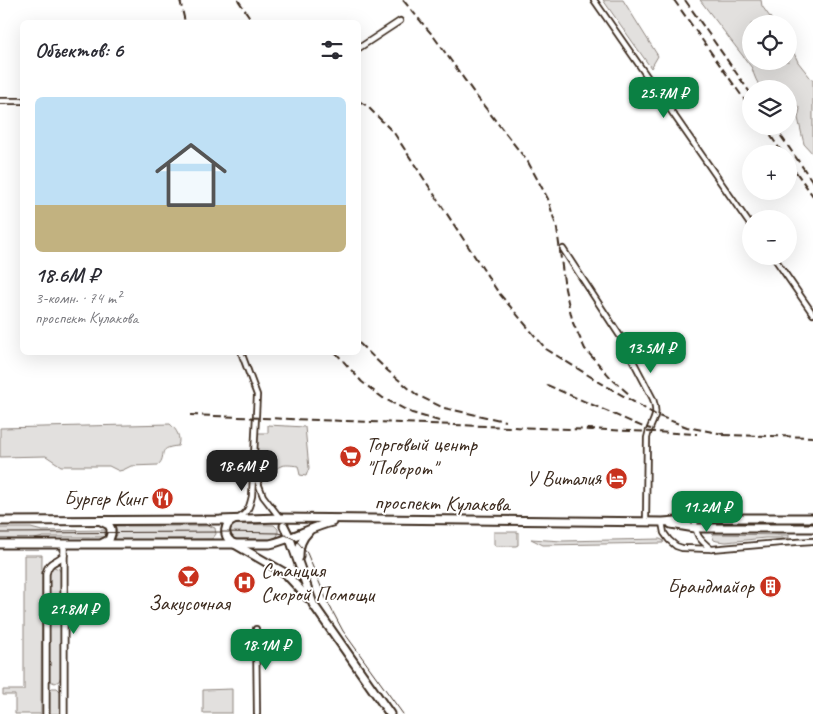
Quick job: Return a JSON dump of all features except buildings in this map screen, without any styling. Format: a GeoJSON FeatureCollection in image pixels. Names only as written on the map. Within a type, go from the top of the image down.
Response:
{"type":"FeatureCollection","features":[{"type":"Feature","properties":{"kind":"main road","name":"проспект Кулакова"},"geometry":{"type":"LineString","coordinates":[[662,522],[695,519],[813,518]]}},
{"type":"Feature","properties":{"kind":"main road","name":"проспект Кулакова"},"geometry":{"type":"LineString","coordinates":[[234,520],[282,522],[342,519],[646,521],[695,528],[813,528]]}},
{"type":"Feature","properties":{"kind":"main road"},"geometry":{"type":"LineString","coordinates":[[0,544],[270,544],[290,538],[314,527],[342,519]]}},
{"type":"Feature","properties":{"kind":"main road"},"geometry":{"type":"LineString","coordinates":[[0,521],[234,520]]}},
{"type":"Feature","properties":{"kind":"main road"},"geometry":{"type":"LineString","coordinates":[[234,520],[227,525],[225,532],[227,539],[285,573],[313,604],[390,714]]}},
{"type":"Feature","properties":{"kind":"main road"},"geometry":{"type":"LineString","coordinates":[[101,521],[111,528],[109,540],[101,544]]}},
{"type":"Feature","properties":{"kind":"main road"},"geometry":{"type":"LineString","coordinates":[[282,522],[290,538],[313,604]]}},
{"type":"Feature","properties":{"kind":"main road"},"geometry":{"type":"LineString","coordinates":[[270,544],[282,538],[285,533],[282,522]]}},
{"type":"Feature","properties":{"kind":"main road"},"geometry":{"type":"LineString","coordinates":[[303,577],[299,556],[300,542],[307,532],[314,527]]}},
{"type":"Feature","properties":{"kind":"street"},"geometry":{"type":"LineString","coordinates":[[594,0],[742,213]]}},
{"type":"Feature","properties":{"kind":"street"},"geometry":{"type":"LineString","coordinates":[[361,47],[400,21]]}},
{"type":"Feature","properties":{"kind":"street"},"geometry":{"type":"LineString","coordinates":[[0,101],[20,101]]}},
{"type":"Feature","properties":{"kind":"street"},"geometry":{"type":"LineString","coordinates":[[563,250],[620,336],[656,409],[656,415],[647,438],[646,521]]}},
{"type":"Feature","properties":{"kind":"street"},"geometry":{"type":"LineString","coordinates":[[779,265],[813,314]]}},
{"type":"Feature","properties":{"kind":"street"},"geometry":{"type":"LineString","coordinates":[[234,520],[243,516],[250,504],[257,395],[241,355]]}},
{"type":"Feature","properties":{"kind":"street"},"geometry":{"type":"LineString","coordinates":[[253,468],[258,487],[282,522]]}},
{"type":"Feature","properties":{"kind":"street"},"geometry":{"type":"LineString","coordinates":[[695,519],[696,534],[712,549]]}},
{"type":"Feature","properties":{"kind":"street"},"geometry":{"type":"LineString","coordinates":[[662,522],[664,533],[669,540],[682,548],[712,549],[813,542]]}},
{"type":"Feature","properties":{"kind":"street"},"geometry":{"type":"LineString","coordinates":[[64,544],[64,714]]}},
{"type":"Feature","properties":{"kind":"street"},"geometry":{"type":"LineString","coordinates":[[46,714],[46,574],[50,563],[64,555]]}},
{"type":"Feature","properties":{"kind":"street"},"geometry":{"type":"LineString","coordinates":[[256,629],[257,714]]}},
{"type":"Feature","properties":{"kind":"shaded area"},"geometry":{"type":"Polygon","coordinates":[[[603,0],[623,0],[658,56],[651,68],[603,0]]]}},
{"type":"Feature","properties":{"kind":"shaded area"},"geometry":{"type":"Polygon","coordinates":[[[700,0],[761,0],[762,6],[768,15],[742,15],[742,55],[700,0]]]}},
{"type":"Feature","properties":{"kind":"shaded area"},"geometry":{"type":"Polygon","coordinates":[[[797,60],[813,81],[813,154],[804,144],[798,118],[800,109],[797,106],[797,80],[756,79],[753,70],[797,70],[797,60]]]}},
{"type":"Feature","properties":{"kind":"shaded area"},"geometry":{"type":"Polygon","coordinates":[[[170,424],[178,434],[178,446],[164,451],[161,462],[158,465],[131,466],[119,471],[109,466],[61,466],[46,456],[0,457],[0,428],[170,424]]]}},
{"type":"Feature","properties":{"kind":"shaded area"},"geometry":{"type":"Polygon","coordinates":[[[268,425],[305,427],[309,468],[306,476],[300,475],[298,466],[293,465],[278,467],[270,477],[261,476],[261,472],[256,472],[256,433],[268,433],[268,425]]]}},
{"type":"Feature","properties":{"kind":"shaded area"},"geometry":{"type":"Polygon","coordinates":[[[236,524],[274,525],[278,529],[278,535],[274,539],[236,539],[230,534],[230,529],[236,524]]]}},
{"type":"Feature","properties":{"kind":"shaded area"},"geometry":{"type":"Polygon","coordinates":[[[114,526],[210,526],[215,528],[216,534],[211,539],[114,540],[117,533],[114,526]]]}},
{"type":"Feature","properties":{"kind":"shaded area"},"geometry":{"type":"Polygon","coordinates":[[[0,528],[31,528],[42,531],[105,530],[105,537],[43,537],[31,540],[0,540],[0,528]]]}},
{"type":"Feature","properties":{"kind":"shaded area"},"geometry":{"type":"Polygon","coordinates":[[[494,532],[518,532],[518,545],[495,546],[494,532]]]}},
{"type":"Feature","properties":{"kind":"shaded area"},"geometry":{"type":"Polygon","coordinates":[[[712,535],[789,535],[789,538],[765,538],[726,542],[714,540],[712,535]]]}},
{"type":"Feature","properties":{"kind":"shaded area"},"geometry":{"type":"Polygon","coordinates":[[[531,539],[562,541],[660,539],[664,541],[663,543],[543,545],[531,539]]]}},
{"type":"Feature","properties":{"kind":"shaded area"},"geometry":{"type":"Polygon","coordinates":[[[24,555],[42,555],[41,714],[15,714],[15,695],[3,695],[3,690],[24,690],[24,555]]]}},
{"type":"Feature","properties":{"kind":"shaded area"},"geometry":{"type":"Polygon","coordinates":[[[52,567],[59,569],[61,573],[61,676],[59,681],[55,683],[49,679],[48,574],[52,567]]]}},
{"type":"Feature","properties":{"kind":"shaded area"},"geometry":{"type":"Polygon","coordinates":[[[52,688],[57,688],[61,692],[61,714],[48,714],[48,692],[52,688]]]}},
{"type":"Feature","properties":{"kind":"shaded area"},"geometry":{"type":"Polygon","coordinates":[[[232,689],[232,713],[203,713],[203,690],[232,689]]]}},
{"type":"Feature","properties":{"kind":"tram line"},"geometry":{"type":"LineString","coordinates":[[0,533],[225,532],[283,534],[296,540],[307,553],[327,601],[343,631],[403,714]]}},
{"type":"Feature","properties":{"kind":"railway"},"geometry":{"type":"LineString","coordinates":[[180,0],[185,20]]}},
{"type":"Feature","properties":{"kind":"railway"},"geometry":{"type":"LineString","coordinates":[[238,0],[252,20]]}},
{"type":"Feature","properties":{"kind":"railway"},"geometry":{"type":"LineString","coordinates":[[403,0],[434,37],[477,97],[528,162],[548,199],[557,229],[565,289],[573,323],[585,349],[612,379],[631,396]]}},
{"type":"Feature","properties":{"kind":"railway"},"geometry":{"type":"LineString","coordinates":[[674,0],[742,96]]}},
{"type":"Feature","properties":{"kind":"railway"},"geometry":{"type":"LineString","coordinates":[[685,0],[742,81]]}},
{"type":"Feature","properties":{"kind":"railway"},"geometry":{"type":"LineString","coordinates":[[361,102],[394,133],[498,292],[546,349],[656,415],[687,427],[729,435]]}},
{"type":"Feature","properties":{"kind":"railway"},"geometry":{"type":"LineString","coordinates":[[770,135],[777,145]]}},
{"type":"Feature","properties":{"kind":"railway"},"geometry":{"type":"LineString","coordinates":[[780,135],[813,182]]}},
{"type":"Feature","properties":{"kind":"railway"},"geometry":{"type":"LineString","coordinates":[[797,173],[813,196]]}},
{"type":"Feature","properties":{"kind":"railway"},"geometry":{"type":"LineString","coordinates":[[361,345],[417,395],[444,408],[505,421]]}},
{"type":"Feature","properties":{"kind":"railway"},"geometry":{"type":"LineString","coordinates":[[338,355],[362,382],[383,398],[412,413],[439,421]]}},
{"type":"Feature","properties":{"kind":"railway"},"geometry":{"type":"LineString","coordinates":[[547,385],[651,429]]}},
{"type":"Feature","properties":{"kind":"railway"},"geometry":{"type":"LineString","coordinates":[[190,415],[594,430]]}},
{"type":"Feature","properties":{"kind":"railway"},"geometry":{"type":"LineString","coordinates":[[587,429],[697,434]]}},
{"type":"Feature","properties":{"kind":"railway"},"geometry":{"type":"LineString","coordinates":[[723,435],[813,437]]}},
{"type":"Feature","properties":{"kind":"place","name":"Торговый центр \"Поворот\""},"geometry":{"type":"Point","coordinates":[350,456]}},
{"type":"Feature","properties":{"kind":"place","name":"У Виталия"},"geometry":{"type":"Point","coordinates":[617,478]}},
{"type":"Feature","properties":{"kind":"place","name":"Бургер Кинг"},"geometry":{"type":"Point","coordinates":[162,498]}},
{"type":"Feature","properties":{"kind":"place","name":"Закусочная"},"geometry":{"type":"Point","coordinates":[189,576]}},
{"type":"Feature","properties":{"kind":"place","name":"Станция Скорой Помощи"},"geometry":{"type":"Point","coordinates":[245,582]}},
{"type":"Feature","properties":{"kind":"place","name":"Брандмайор"},"geometry":{"type":"Point","coordinates":[770,586]}}]}
